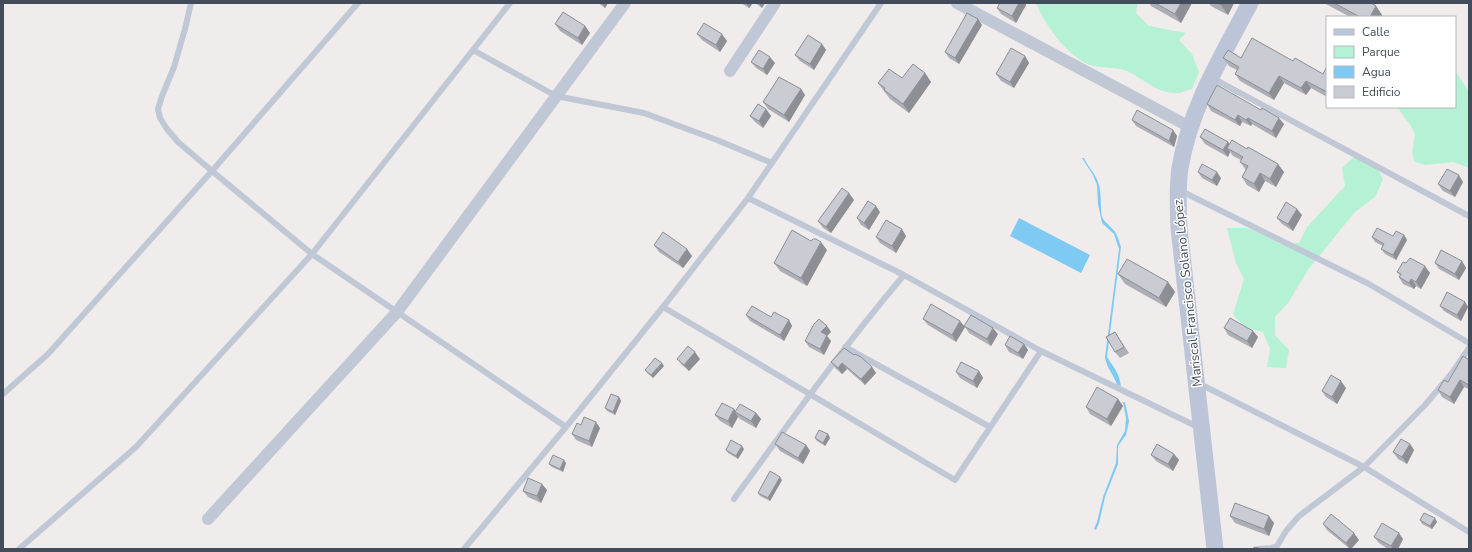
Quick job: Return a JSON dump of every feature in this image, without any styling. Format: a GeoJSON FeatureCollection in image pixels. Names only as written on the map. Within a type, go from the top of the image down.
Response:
{"type":"FeatureCollection","features":[{"type":"Feature","properties":{"kind":"main road","name":"Mariscal Francisco Solano López"},"geometry":{"type":"LineString","coordinates":[[1215,549],[1179,228],[1178,190],[1180,168],[1197,105],[1250,3]]}},
{"type":"Feature","properties":{"kind":"street"},"geometry":{"type":"LineString","coordinates":[[208,519],[397,312],[625,3]]}},
{"type":"Feature","properties":{"kind":"street"},"geometry":{"type":"LineString","coordinates":[[730,71],[775,3]]}},
{"type":"Feature","properties":{"kind":"street"},"geometry":{"type":"LineString","coordinates":[[957,3],[1190,127]]}},
{"type":"Feature","properties":{"kind":"lane"},"geometry":{"type":"LineString","coordinates":[[191,3],[174,67],[158,109],[160,118],[178,142],[212,172],[312,254],[566,427]]}},
{"type":"Feature","properties":{"kind":"lane"},"geometry":{"type":"LineString","coordinates":[[3,394],[48,354],[212,172],[358,3]]}},
{"type":"Feature","properties":{"kind":"lane"},"geometry":{"type":"LineString","coordinates":[[19,549],[136,447],[312,254],[510,3]]}},
{"type":"Feature","properties":{"kind":"lane"},"geometry":{"type":"LineString","coordinates":[[464,549],[566,427],[663,307],[748,198],[881,3]]}},
{"type":"Feature","properties":{"kind":"lane"},"geometry":{"type":"LineString","coordinates":[[473,50],[556,96],[644,113],[717,140],[772,163]]}},
{"type":"Feature","properties":{"kind":"lane"},"geometry":{"type":"LineString","coordinates":[[1211,78],[1469,216]]}},
{"type":"Feature","properties":{"kind":"lane"},"geometry":{"type":"LineString","coordinates":[[1178,190],[1369,284],[1469,343]]}},
{"type":"Feature","properties":{"kind":"lane"},"geometry":{"type":"LineString","coordinates":[[748,198],[904,275],[1041,351],[1202,429]]}},
{"type":"Feature","properties":{"kind":"lane"},"geometry":{"type":"LineString","coordinates":[[734,499],[809,394],[868,318],[904,275]]}},
{"type":"Feature","properties":{"kind":"lane"},"geometry":{"type":"LineString","coordinates":[[663,307],[954,480],[1041,351]]}},
{"type":"Feature","properties":{"kind":"lane"},"geometry":{"type":"LineString","coordinates":[[845,347],[990,427]]}},
{"type":"Feature","properties":{"kind":"lane"},"geometry":{"type":"LineString","coordinates":[[1258,549],[1277,546],[1286,531],[1299,516],[1364,466],[1425,405],[1452,373],[1469,348]]}},
{"type":"Feature","properties":{"kind":"lane"},"geometry":{"type":"LineString","coordinates":[[1197,382],[1364,466],[1469,532]]}},
{"type":"Feature","properties":{"kind":"green space"},"geometry":{"type":"Polygon","coordinates":[[[1036,3],[1138,3],[1136,13],[1149,26],[1186,33],[1179,40],[1192,54],[1199,72],[1192,89],[1179,93],[1161,91],[1127,71],[1090,65],[1082,61],[1073,55],[1058,39],[1051,30],[1036,3]]]}},
{"type":"Feature","properties":{"kind":"green space"},"geometry":{"type":"Polygon","coordinates":[[[1456,73],[1469,91],[1469,168],[1453,162],[1425,165],[1415,162],[1412,153],[1415,135],[1411,126],[1398,108],[1456,108],[1456,73]]]}},
{"type":"Feature","properties":{"kind":"green space"},"geometry":{"type":"Polygon","coordinates":[[[1356,155],[1374,162],[1383,179],[1376,196],[1354,213],[1308,270],[1288,303],[1275,317],[1275,335],[1289,350],[1286,368],[1267,367],[1270,349],[1263,332],[1245,328],[1233,314],[1244,279],[1236,263],[1227,228],[1246,228],[1264,233],[1280,244],[1299,243],[1307,227],[1345,186],[1342,168],[1356,155]]]}},
{"type":"Feature","properties":{"kind":"water"},"geometry":{"type":"Polygon","coordinates":[[[1082,158],[1084,158],[1098,182],[1102,217],[1118,237],[1121,247],[1107,357],[1118,374],[1121,386],[1117,385],[1105,357],[1119,249],[1114,234],[1102,223],[1098,204],[1097,185],[1093,175],[1082,158]]]}},
{"type":"Feature","properties":{"kind":"water"},"geometry":{"type":"Polygon","coordinates":[[[1019,218],[1090,255],[1081,273],[1010,236],[1019,218]]]}},
{"type":"Feature","properties":{"kind":"water"},"geometry":{"type":"Polygon","coordinates":[[[1123,402],[1125,402],[1129,421],[1126,435],[1118,446],[1118,464],[1105,497],[1096,530],[1094,529],[1103,497],[1116,463],[1117,445],[1125,431],[1126,418],[1123,402]]]}},
{"type":"Feature","properties":{"kind":"building"},"geometry":{"type":"Polygon","coordinates":[[[1000,3],[1019,3],[1012,16],[997,8],[1000,3]]]}},
{"type":"Feature","properties":{"kind":"building"},"geometry":{"type":"Polygon","coordinates":[[[1155,3],[1181,3],[1175,14],[1155,3]]]}},
{"type":"Feature","properties":{"kind":"building"},"geometry":{"type":"Polygon","coordinates":[[[1334,3],[1371,3],[1376,6],[1371,16],[1358,16],[1334,3]]]}},
{"type":"Feature","properties":{"kind":"building"},"geometry":{"type":"Polygon","coordinates":[[[563,12],[585,26],[578,38],[555,24],[563,12]]]}},
{"type":"Feature","properties":{"kind":"building"},"geometry":{"type":"Polygon","coordinates":[[[967,13],[978,19],[955,58],[945,52],[967,13]]]}},
{"type":"Feature","properties":{"kind":"building"},"geometry":{"type":"Polygon","coordinates":[[[704,23],[722,34],[716,45],[697,34],[704,23]]]}},
{"type":"Feature","properties":{"kind":"building"},"geometry":{"type":"Polygon","coordinates":[[[808,35],[822,44],[810,64],[795,55],[808,35]]]}},
{"type":"Feature","properties":{"kind":"building"},"geometry":{"type":"Polygon","coordinates":[[[1252,38],[1293,61],[1295,58],[1323,74],[1326,68],[1326,91],[1306,81],[1301,88],[1279,76],[1269,93],[1235,74],[1239,67],[1223,58],[1228,50],[1241,58],[1252,38]]]}},
{"type":"Feature","properties":{"kind":"building"},"geometry":{"type":"Polygon","coordinates":[[[1011,48],[1025,56],[1010,82],[996,74],[1011,48]]]}},
{"type":"Feature","properties":{"kind":"building"},"geometry":{"type":"Polygon","coordinates":[[[759,50],[770,57],[763,69],[751,62],[759,50]]]}},
{"type":"Feature","properties":{"kind":"building"},"geometry":{"type":"Polygon","coordinates":[[[913,64],[925,73],[903,104],[884,90],[885,88],[878,83],[889,69],[902,78],[913,64]]]}},
{"type":"Feature","properties":{"kind":"building"},"geometry":{"type":"Polygon","coordinates":[[[779,77],[801,89],[784,115],[763,102],[779,77]]]}},
{"type":"Feature","properties":{"kind":"building"},"geometry":{"type":"Polygon","coordinates":[[[1217,85],[1261,110],[1262,108],[1279,118],[1272,131],[1248,118],[1246,120],[1238,115],[1235,120],[1207,104],[1217,85]]]}},
{"type":"Feature","properties":{"kind":"building"},"geometry":{"type":"Polygon","coordinates":[[[758,104],[766,109],[759,121],[750,116],[758,104]]]}},
{"type":"Feature","properties":{"kind":"building"},"geometry":{"type":"Polygon","coordinates":[[[1137,110],[1173,130],[1169,141],[1132,120],[1137,110]]]}},
{"type":"Feature","properties":{"kind":"building"},"geometry":{"type":"Polygon","coordinates":[[[1205,129],[1228,142],[1223,150],[1200,137],[1205,129]]]}},
{"type":"Feature","properties":{"kind":"building"},"geometry":{"type":"Polygon","coordinates":[[[1232,140],[1278,164],[1270,179],[1260,173],[1254,184],[1242,177],[1248,166],[1240,162],[1243,157],[1227,148],[1232,140]]]}},
{"type":"Feature","properties":{"kind":"building"},"geometry":{"type":"Polygon","coordinates":[[[1202,164],[1217,172],[1212,180],[1198,172],[1202,164]]]}},
{"type":"Feature","properties":{"kind":"building"},"geometry":{"type":"Polygon","coordinates":[[[1447,169],[1459,175],[1450,191],[1438,184],[1447,169]]]}},
{"type":"Feature","properties":{"kind":"building"},"geometry":{"type":"Polygon","coordinates":[[[842,188],[849,193],[826,227],[818,221],[842,188]]]}},
{"type":"Feature","properties":{"kind":"building"},"geometry":{"type":"Polygon","coordinates":[[[868,201],[876,206],[864,223],[857,218],[868,201]]]}},
{"type":"Feature","properties":{"kind":"building"},"geometry":{"type":"Polygon","coordinates":[[[1286,202],[1297,209],[1288,224],[1277,218],[1286,202]]]}},
{"type":"Feature","properties":{"kind":"building"},"geometry":{"type":"Polygon","coordinates":[[[886,220],[902,229],[892,246],[876,237],[886,220]]]}},
{"type":"Feature","properties":{"kind":"building"},"geometry":{"type":"Polygon","coordinates":[[[1377,228],[1393,236],[1396,231],[1404,235],[1393,255],[1381,249],[1384,244],[1372,237],[1377,228]]]}},
{"type":"Feature","properties":{"kind":"building"},"geometry":{"type":"Polygon","coordinates":[[[792,230],[811,241],[816,239],[821,242],[801,278],[774,263],[792,230]]]}},
{"type":"Feature","properties":{"kind":"building"},"geometry":{"type":"Polygon","coordinates":[[[663,232],[687,249],[678,262],[654,245],[663,232]]]}},
{"type":"Feature","properties":{"kind":"building"},"geometry":{"type":"Polygon","coordinates":[[[1441,250],[1462,261],[1455,274],[1435,263],[1441,250]]]}},
{"type":"Feature","properties":{"kind":"building"},"geometry":{"type":"Polygon","coordinates":[[[1410,258],[1425,266],[1416,282],[1411,279],[1409,283],[1399,277],[1401,274],[1397,272],[1403,262],[1406,263],[1410,258]]]}},
{"type":"Feature","properties":{"kind":"building"},"geometry":{"type":"Polygon","coordinates":[[[1127,259],[1168,282],[1159,298],[1118,274],[1127,259]]]}},
{"type":"Feature","properties":{"kind":"building"},"geometry":{"type":"Polygon","coordinates":[[[1447,292],[1465,302],[1457,315],[1440,306],[1447,292]]]}},
{"type":"Feature","properties":{"kind":"building"},"geometry":{"type":"Polygon","coordinates":[[[931,304],[960,321],[952,335],[923,319],[931,304]]]}},
{"type":"Feature","properties":{"kind":"building"},"geometry":{"type":"Polygon","coordinates":[[[752,306],[771,317],[774,312],[789,320],[780,335],[746,315],[752,306]]]}},
{"type":"Feature","properties":{"kind":"building"},"geometry":{"type":"Polygon","coordinates":[[[971,315],[993,328],[987,339],[964,326],[971,315]]]}},
{"type":"Feature","properties":{"kind":"building"},"geometry":{"type":"Polygon","coordinates":[[[1230,318],[1253,331],[1247,341],[1224,328],[1230,318]]]}},
{"type":"Feature","properties":{"kind":"building"},"geometry":{"type":"Polygon","coordinates":[[[819,319],[827,326],[821,332],[827,335],[820,349],[805,341],[814,324],[819,319]]]}},
{"type":"Feature","properties":{"kind":"building"},"geometry":{"type":"Polygon","coordinates":[[[1115,332],[1124,347],[1115,352],[1106,337],[1115,332]]]}},
{"type":"Feature","properties":{"kind":"building"},"geometry":{"type":"Polygon","coordinates":[[[1010,336],[1024,344],[1018,353],[1005,345],[1010,336]]]}},
{"type":"Feature","properties":{"kind":"building"},"geometry":{"type":"Polygon","coordinates":[[[688,346],[695,352],[684,365],[677,359],[688,346]]]}},
{"type":"Feature","properties":{"kind":"building"},"geometry":{"type":"Polygon","coordinates":[[[844,348],[854,355],[855,354],[861,357],[872,367],[861,379],[842,363],[838,368],[831,362],[844,348]]]}},
{"type":"Feature","properties":{"kind":"building"},"geometry":{"type":"Polygon","coordinates":[[[1463,356],[1469,360],[1469,385],[1460,380],[1450,397],[1438,390],[1444,380],[1448,382],[1463,356]]]}},
{"type":"Feature","properties":{"kind":"building"},"geometry":{"type":"Polygon","coordinates":[[[655,358],[662,363],[651,375],[645,370],[655,358]]]}},
{"type":"Feature","properties":{"kind":"building"},"geometry":{"type":"Polygon","coordinates":[[[961,362],[979,371],[973,381],[956,372],[961,362]]]}},
{"type":"Feature","properties":{"kind":"building"},"geometry":{"type":"Polygon","coordinates":[[[1331,375],[1341,381],[1332,397],[1322,391],[1331,375]]]}},
{"type":"Feature","properties":{"kind":"building"},"geometry":{"type":"Polygon","coordinates":[[[1097,387],[1118,399],[1107,419],[1086,407],[1097,387]]]}},
{"type":"Feature","properties":{"kind":"building"},"geometry":{"type":"Polygon","coordinates":[[[611,394],[619,397],[613,412],[605,408],[611,394]]]}},
{"type":"Feature","properties":{"kind":"building"},"geometry":{"type":"Polygon","coordinates":[[[722,403],[734,409],[728,421],[715,415],[722,403]]]}},
{"type":"Feature","properties":{"kind":"building"},"geometry":{"type":"Polygon","coordinates":[[[740,404],[756,413],[751,421],[735,412],[740,404]]]}},
{"type":"Feature","properties":{"kind":"building"},"geometry":{"type":"Polygon","coordinates":[[[584,417],[596,422],[589,441],[572,434],[577,423],[581,425],[584,417]]]}},
{"type":"Feature","properties":{"kind":"building"},"geometry":{"type":"Polygon","coordinates":[[[819,430],[828,434],[823,443],[815,438],[819,430]]]}},
{"type":"Feature","properties":{"kind":"building"},"geometry":{"type":"Polygon","coordinates":[[[782,432],[806,445],[798,458],[775,444],[782,432]]]}},
{"type":"Feature","properties":{"kind":"building"},"geometry":{"type":"Polygon","coordinates":[[[1401,439],[1410,444],[1402,457],[1393,452],[1401,439]]]}},
{"type":"Feature","properties":{"kind":"building"},"geometry":{"type":"Polygon","coordinates":[[[731,440],[742,446],[736,456],[726,450],[731,440]]]}},
{"type":"Feature","properties":{"kind":"building"},"geometry":{"type":"Polygon","coordinates":[[[1157,444],[1174,454],[1168,464],[1151,455],[1157,444]]]}},
{"type":"Feature","properties":{"kind":"building"},"geometry":{"type":"Polygon","coordinates":[[[553,455],[564,460],[560,469],[549,464],[553,455]]]}},
{"type":"Feature","properties":{"kind":"building"},"geometry":{"type":"Polygon","coordinates":[[[770,471],[780,477],[768,498],[758,493],[770,471]]]}},
{"type":"Feature","properties":{"kind":"building"},"geometry":{"type":"Polygon","coordinates":[[[528,478],[542,484],[537,496],[523,491],[528,478]]]}},
{"type":"Feature","properties":{"kind":"building"},"geometry":{"type":"Polygon","coordinates":[[[1235,503],[1269,516],[1264,529],[1230,516],[1235,503]]]}},
{"type":"Feature","properties":{"kind":"building"},"geometry":{"type":"Polygon","coordinates":[[[1424,513],[1435,518],[1430,526],[1420,520],[1424,513]]]}},
{"type":"Feature","properties":{"kind":"building"},"geometry":{"type":"Polygon","coordinates":[[[1331,514],[1354,533],[1346,543],[1323,524],[1331,514]]]}},
{"type":"Feature","properties":{"kind":"building"},"geometry":{"type":"Polygon","coordinates":[[[1382,523],[1399,533],[1391,546],[1374,537],[1382,523]]]}}]}
